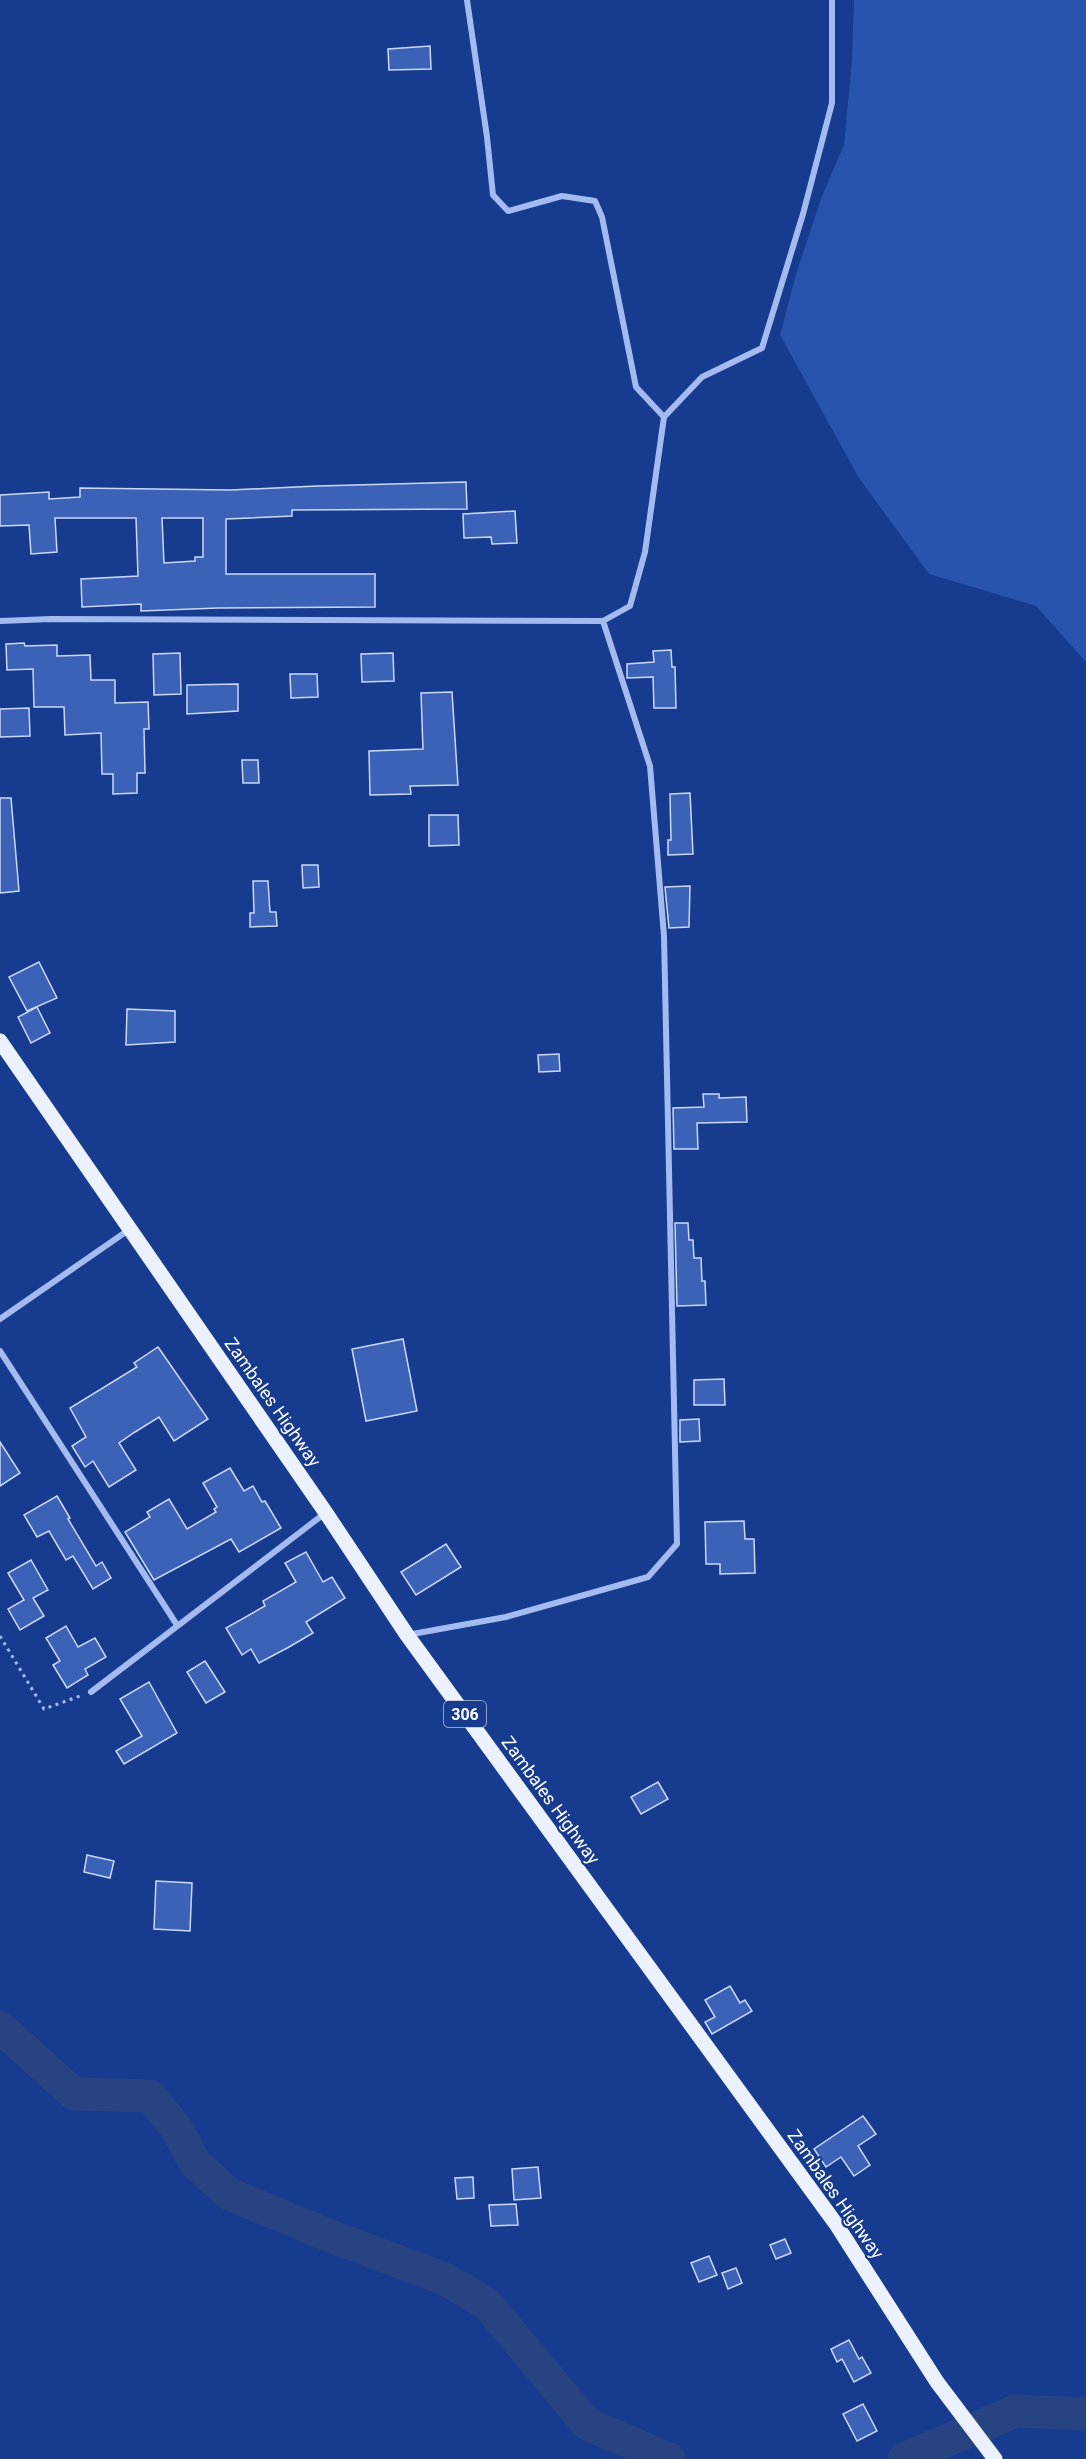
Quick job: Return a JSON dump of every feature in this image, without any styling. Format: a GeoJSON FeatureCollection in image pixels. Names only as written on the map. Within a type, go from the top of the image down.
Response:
{"type":"FeatureCollection","features":[{"type":"Feature","properties":{"kind":"main road","name":"Zambales Highway"},"geometry":{"type":"LineString","coordinates":[[0,1041],[326,1513],[407,1635],[836,2224],[937,2382],[992,2455]]}},
{"type":"Feature","properties":{"kind":"street"},"geometry":{"type":"LineString","coordinates":[[467,0],[488,137],[493,195],[508,211],[562,196],[595,201],[602,217],[636,387],[664,417]]}},
{"type":"Feature","properties":{"kind":"street"},"geometry":{"type":"LineString","coordinates":[[0,621],[51,619],[603,621],[630,606],[645,552],[664,417],[702,377],[762,348],[803,214],[832,103],[832,0]]}},
{"type":"Feature","properties":{"kind":"street"},"geometry":{"type":"LineString","coordinates":[[407,1635],[506,1617],[648,1577],[677,1544],[663,924],[650,766],[603,621]]}},
{"type":"Feature","properties":{"kind":"street"},"geometry":{"type":"LineString","coordinates":[[0,1319],[130,1229]]}},
{"type":"Feature","properties":{"kind":"street"},"geometry":{"type":"LineString","coordinates":[[0,1351],[177,1625]]}},
{"type":"Feature","properties":{"kind":"street"},"geometry":{"type":"LineString","coordinates":[[91,1692],[326,1513]]}},
{"type":"Feature","properties":{"kind":"path"},"geometry":{"type":"LineString","coordinates":[[0,1636],[44,1709],[91,1692]]}},
{"type":"Feature","properties":{"kind":"shaded area"},"geometry":{"type":"Polygon","coordinates":[[[854,0],[1086,0],[1086,662],[1036,606],[929,574],[859,478],[780,335],[796,274],[822,196],[844,145],[852,60],[854,0]]]}},
{"type":"Feature","properties":{"kind":"building"},"geometry":{"type":"Polygon","coordinates":[[[430,46],[431,69],[389,70],[388,49],[430,46]]]}},
{"type":"Feature","properties":{"kind":"building"},"geometry":{"type":"Polygon","coordinates":[[[466,482],[467,509],[292,510],[292,516],[226,519],[226,574],[375,574],[375,607],[141,611],[141,604],[82,607],[81,579],[138,576],[136,518],[55,518],[57,552],[31,554],[29,525],[0,526],[0,495],[49,492],[49,499],[80,497],[80,488],[231,490],[466,482]],[[162,518],[164,563],[195,561],[195,557],[203,557],[203,518],[162,518]]]}},
{"type":"Feature","properties":{"kind":"building"},"geometry":{"type":"Polygon","coordinates":[[[515,511],[517,543],[492,544],[491,537],[464,538],[463,514],[515,511]]]}},
{"type":"Feature","properties":{"kind":"building"},"geometry":{"type":"Polygon","coordinates":[[[24,643],[25,646],[57,645],[57,656],[90,655],[91,680],[115,680],[115,703],[148,702],[149,729],[144,729],[145,773],[137,773],[137,793],[113,794],[113,774],[102,774],[101,733],[65,735],[64,707],[34,707],[33,669],[7,670],[6,644],[24,643]]]}},
{"type":"Feature","properties":{"kind":"building"},"geometry":{"type":"Polygon","coordinates":[[[671,650],[672,667],[675,667],[676,708],[654,708],[653,677],[627,678],[627,664],[654,662],[653,651],[671,650]]]}},
{"type":"Feature","properties":{"kind":"building"},"geometry":{"type":"Polygon","coordinates":[[[180,653],[181,694],[154,695],[153,654],[180,653]]]}},
{"type":"Feature","properties":{"kind":"building"},"geometry":{"type":"Polygon","coordinates":[[[393,653],[394,681],[362,682],[361,654],[393,653]]]}},
{"type":"Feature","properties":{"kind":"building"},"geometry":{"type":"Polygon","coordinates":[[[290,674],[317,674],[318,697],[291,698],[290,674]]]}},
{"type":"Feature","properties":{"kind":"building"},"geometry":{"type":"Polygon","coordinates":[[[238,684],[238,711],[187,714],[187,685],[238,684]]]}},
{"type":"Feature","properties":{"kind":"building"},"geometry":{"type":"Polygon","coordinates":[[[452,692],[458,785],[410,786],[411,794],[370,795],[369,751],[423,749],[421,693],[452,692]]]}},
{"type":"Feature","properties":{"kind":"building"},"geometry":{"type":"Polygon","coordinates":[[[29,708],[30,736],[0,737],[0,709],[29,708]]]}},
{"type":"Feature","properties":{"kind":"building"},"geometry":{"type":"Polygon","coordinates":[[[242,760],[258,760],[259,783],[243,783],[242,760]]]}},
{"type":"Feature","properties":{"kind":"building"},"geometry":{"type":"Polygon","coordinates":[[[690,793],[693,854],[668,855],[668,840],[671,840],[670,794],[690,793]]]}},
{"type":"Feature","properties":{"kind":"building"},"geometry":{"type":"Polygon","coordinates":[[[0,798],[11,798],[19,891],[0,893],[0,798]]]}},
{"type":"Feature","properties":{"kind":"building"},"geometry":{"type":"Polygon","coordinates":[[[429,815],[458,815],[459,845],[429,846],[429,815]]]}},
{"type":"Feature","properties":{"kind":"building"},"geometry":{"type":"Polygon","coordinates":[[[302,865],[318,865],[319,887],[303,888],[302,865]]]}},
{"type":"Feature","properties":{"kind":"building"},"geometry":{"type":"Polygon","coordinates":[[[253,881],[268,881],[270,912],[276,912],[277,926],[250,927],[250,913],[254,913],[253,881]]]}},
{"type":"Feature","properties":{"kind":"building"},"geometry":{"type":"Polygon","coordinates":[[[690,886],[689,927],[669,928],[665,887],[690,886]]]}},
{"type":"Feature","properties":{"kind":"building"},"geometry":{"type":"Polygon","coordinates":[[[39,962],[57,998],[27,1011],[9,977],[39,962]]]}},
{"type":"Feature","properties":{"kind":"building"},"geometry":{"type":"Polygon","coordinates":[[[37,1007],[50,1033],[31,1043],[18,1017],[37,1007]]]}},
{"type":"Feature","properties":{"kind":"building"},"geometry":{"type":"Polygon","coordinates":[[[127,1009],[175,1011],[175,1042],[126,1045],[127,1009]]]}},
{"type":"Feature","properties":{"kind":"building"},"geometry":{"type":"Polygon","coordinates":[[[559,1054],[560,1071],[539,1072],[538,1055],[559,1054]]]}},
{"type":"Feature","properties":{"kind":"building"},"geometry":{"type":"Polygon","coordinates":[[[703,1094],[719,1094],[719,1098],[746,1097],[747,1122],[697,1123],[698,1149],[674,1149],[673,1108],[704,1107],[703,1094]]]}},
{"type":"Feature","properties":{"kind":"building"},"geometry":{"type":"Polygon","coordinates":[[[675,1223],[688,1223],[689,1240],[693,1240],[694,1258],[701,1258],[706,1305],[677,1306],[675,1223]]]}},
{"type":"Feature","properties":{"kind":"building"},"geometry":{"type":"Polygon","coordinates":[[[403,1339],[417,1411],[366,1421],[352,1349],[403,1339]]]}},
{"type":"Feature","properties":{"kind":"building"},"geometry":{"type":"Polygon","coordinates":[[[158,1347],[208,1419],[174,1441],[159,1417],[135,1432],[119,1443],[136,1470],[109,1487],[93,1461],[85,1467],[72,1446],[86,1437],[70,1408],[137,1367],[134,1363],[158,1347]]]}},
{"type":"Feature","properties":{"kind":"building"},"geometry":{"type":"Polygon","coordinates":[[[724,1379],[725,1405],[694,1405],[694,1380],[724,1379]]]}},
{"type":"Feature","properties":{"kind":"building"},"geometry":{"type":"Polygon","coordinates":[[[699,1419],[700,1441],[680,1442],[680,1420],[699,1419]]]}},
{"type":"Feature","properties":{"kind":"building"},"geometry":{"type":"Polygon","coordinates":[[[0,1442],[20,1473],[0,1486],[0,1442]]]}},
{"type":"Feature","properties":{"kind":"building"},"geometry":{"type":"Polygon","coordinates":[[[230,1468],[244,1491],[253,1486],[281,1528],[239,1552],[231,1539],[154,1580],[125,1532],[150,1517],[147,1512],[169,1499],[187,1529],[216,1512],[214,1509],[217,1507],[203,1483],[230,1468]]]}},
{"type":"Feature","properties":{"kind":"building"},"geometry":{"type":"Polygon","coordinates":[[[57,1496],[96,1566],[102,1562],[111,1578],[93,1589],[73,1556],[66,1560],[49,1531],[37,1537],[24,1515],[57,1496]]]}},
{"type":"Feature","properties":{"kind":"building"},"geometry":{"type":"Polygon","coordinates":[[[744,1521],[745,1539],[754,1539],[755,1573],[720,1574],[720,1564],[706,1564],[705,1522],[744,1521]]]}},
{"type":"Feature","properties":{"kind":"building"},"geometry":{"type":"Polygon","coordinates":[[[446,1544],[461,1567],[416,1595],[401,1572],[446,1544]]]}},
{"type":"Feature","properties":{"kind":"building"},"geometry":{"type":"Polygon","coordinates":[[[306,1552],[323,1582],[332,1577],[345,1598],[306,1622],[313,1633],[289,1647],[259,1663],[251,1649],[242,1655],[226,1628],[265,1606],[263,1601],[296,1582],[285,1563],[306,1552]]]}},
{"type":"Feature","properties":{"kind":"building"},"geometry":{"type":"Polygon","coordinates":[[[31,1560],[48,1590],[33,1598],[44,1616],[20,1630],[8,1609],[24,1600],[8,1573],[31,1560]]]}},
{"type":"Feature","properties":{"kind":"building"},"geometry":{"type":"Polygon","coordinates":[[[66,1626],[78,1647],[95,1638],[106,1657],[85,1669],[88,1675],[67,1688],[53,1665],[60,1661],[46,1638],[66,1626]]]}},
{"type":"Feature","properties":{"kind":"building"},"geometry":{"type":"Polygon","coordinates":[[[205,1661],[225,1692],[206,1703],[187,1672],[205,1661]]]}},
{"type":"Feature","properties":{"kind":"building"},"geometry":{"type":"Polygon","coordinates":[[[149,1682],[177,1733],[124,1764],[116,1751],[142,1736],[120,1699],[149,1682]]]}},
{"type":"Feature","properties":{"kind":"building"},"geometry":{"type":"Polygon","coordinates":[[[658,1782],[668,1799],[641,1814],[631,1797],[658,1782]]]}},
{"type":"Feature","properties":{"kind":"building"},"geometry":{"type":"Polygon","coordinates":[[[87,1855],[114,1861],[110,1878],[84,1872],[87,1855]]]}},
{"type":"Feature","properties":{"kind":"building"},"geometry":{"type":"Polygon","coordinates":[[[156,1881],[192,1883],[190,1931],[154,1929],[156,1881]]]}},
{"type":"Feature","properties":{"kind":"building"},"geometry":{"type":"Polygon","coordinates":[[[730,1986],[740,2003],[745,2000],[752,2011],[712,2034],[705,2022],[715,2017],[705,2000],[730,1986]]]}},
{"type":"Feature","properties":{"kind":"building"},"geometry":{"type":"Polygon","coordinates":[[[863,2116],[876,2134],[858,2146],[870,2165],[854,2176],[841,2157],[826,2167],[814,2149],[863,2116]]]}},
{"type":"Feature","properties":{"kind":"building"},"geometry":{"type":"Polygon","coordinates":[[[538,2167],[541,2198],[514,2200],[512,2169],[538,2167]]]}},
{"type":"Feature","properties":{"kind":"building"},"geometry":{"type":"Polygon","coordinates":[[[473,2177],[474,2198],[457,2199],[455,2178],[473,2177]]]}},
{"type":"Feature","properties":{"kind":"building"},"geometry":{"type":"Polygon","coordinates":[[[516,2204],[518,2225],[491,2226],[489,2205],[516,2204]]]}},
{"type":"Feature","properties":{"kind":"building"},"geometry":{"type":"Polygon","coordinates":[[[785,2239],[791,2253],[776,2259],[770,2245],[785,2239]]]}},
{"type":"Feature","properties":{"kind":"building"},"geometry":{"type":"Polygon","coordinates":[[[709,2256],[717,2275],[699,2282],[691,2263],[709,2256]]]}},
{"type":"Feature","properties":{"kind":"building"},"geometry":{"type":"Polygon","coordinates":[[[736,2268],[742,2283],[728,2289],[722,2273],[736,2268]]]}},
{"type":"Feature","properties":{"kind":"building"},"geometry":{"type":"Polygon","coordinates":[[[849,2340],[859,2359],[862,2357],[871,2373],[854,2382],[842,2359],[837,2362],[831,2349],[849,2340]]]}},
{"type":"Feature","properties":{"kind":"building"},"geometry":{"type":"Polygon","coordinates":[[[863,2404],[877,2431],[857,2441],[843,2414],[863,2404]]]}},
{"type":"Feature","properties":{"kind":"waterway"},"geometry":{"type":"LineString","coordinates":[[0,2027],[74,2094],[150,2096],[177,2129],[195,2163],[229,2194],[330,2236],[445,2279],[487,2304],[587,2424],[669,2459]]}},
{"type":"Feature","properties":{"kind":"waterway"},"geometry":{"type":"LineString","coordinates":[[904,2459],[1016,2411],[1086,2414]]}}]}
